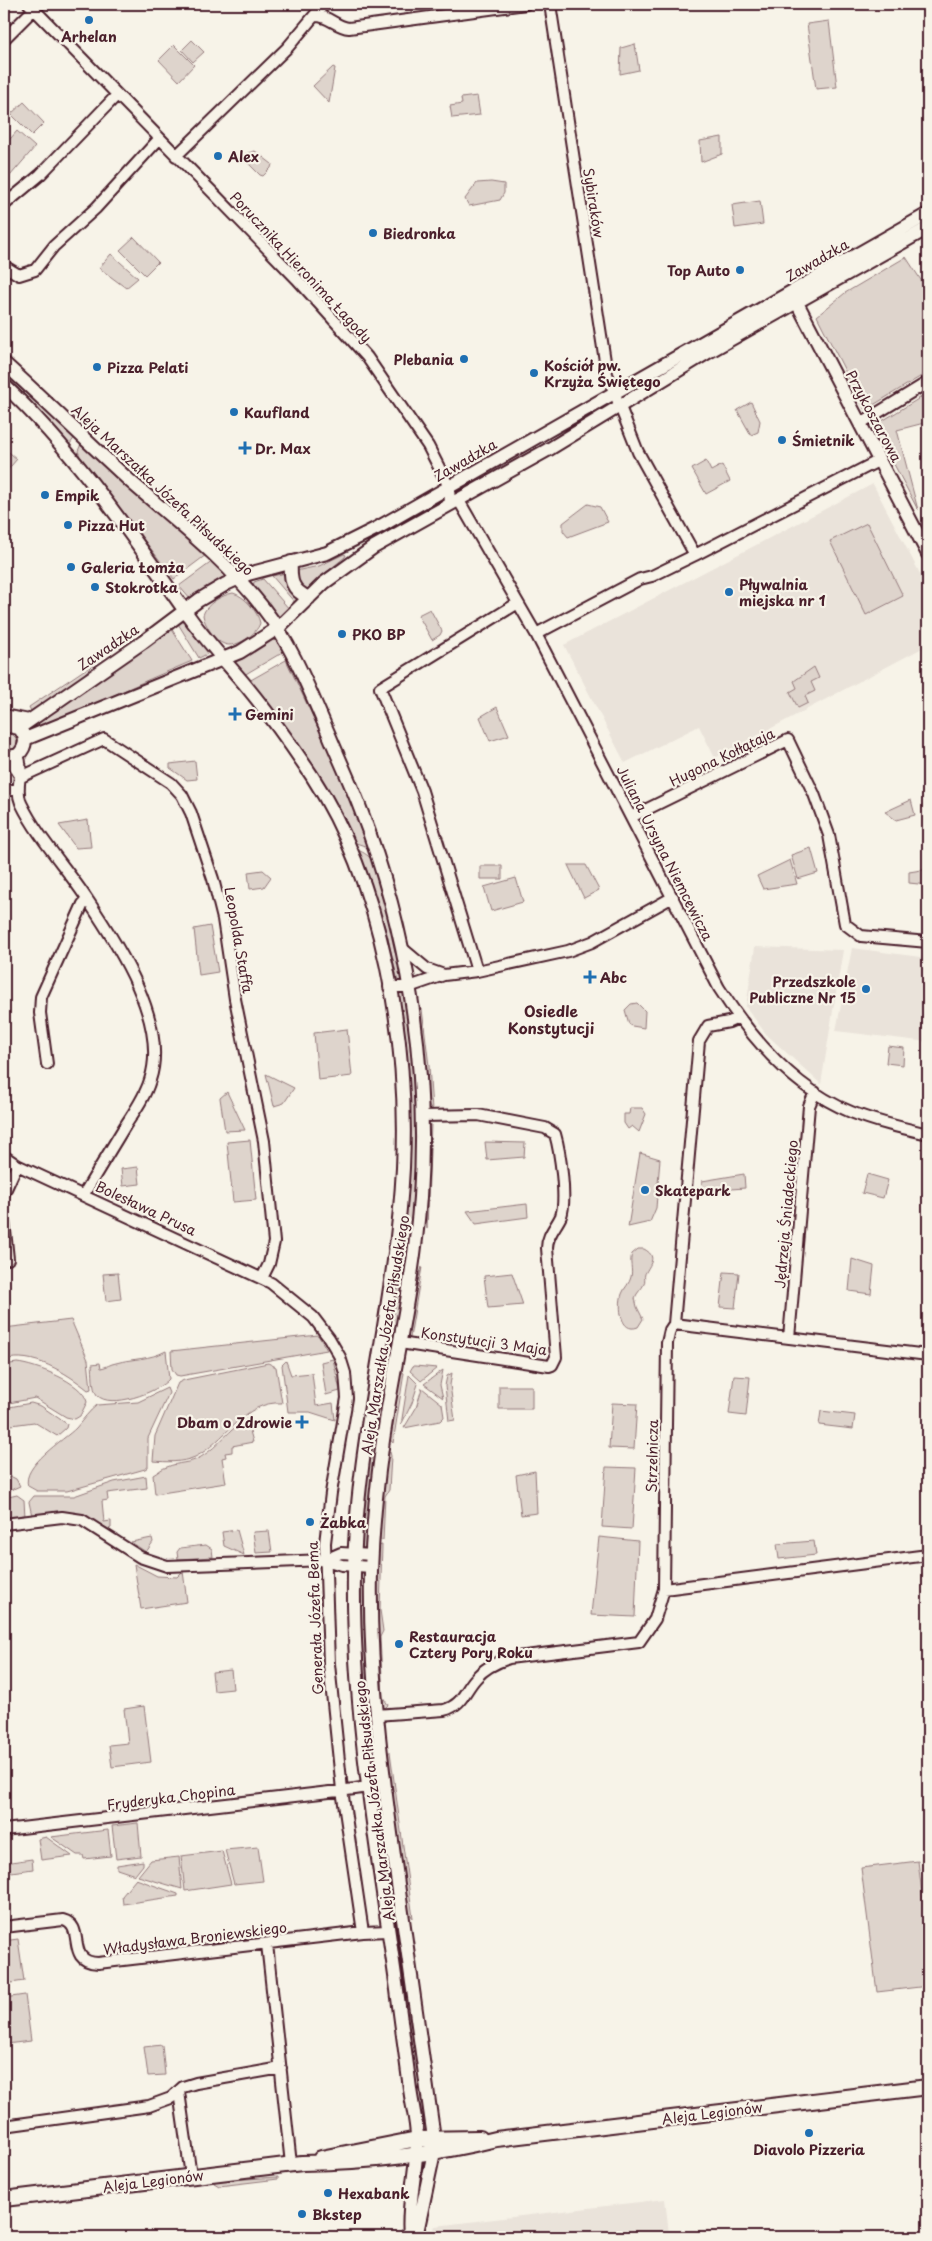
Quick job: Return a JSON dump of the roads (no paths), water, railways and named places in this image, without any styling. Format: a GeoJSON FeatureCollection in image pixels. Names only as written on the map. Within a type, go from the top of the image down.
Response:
{"type":"FeatureCollection","features":[{"type":"Feature","properties":{"kind":"main road","name":"Aleja Legionów"},"geometry":{"type":"LineString","coordinates":[[4,2199],[297,2164],[347,2162],[414,2155],[434,2145],[928,2087]]}},
{"type":"Feature","properties":{"kind":"main road","name":"Aleja Legionów"},"geometry":{"type":"LineString","coordinates":[[297,2164],[337,2153],[417,2139],[434,2145]]}},
{"type":"Feature","properties":{"kind":"street"},"geometry":{"type":"LineString","coordinates":[[324,4],[329,18]]}},
{"type":"Feature","properties":{"kind":"street"},"geometry":{"type":"LineString","coordinates":[[176,156],[288,47],[324,4]]}},
{"type":"Feature","properties":{"kind":"street"},"geometry":{"type":"LineString","coordinates":[[315,16],[329,18],[340,26],[348,28],[526,4]]}},
{"type":"Feature","properties":{"kind":"street","name":"Sybiraków"},"geometry":{"type":"LineString","coordinates":[[550,4],[604,355],[613,393],[638,452],[695,555]]}},
{"type":"Feature","properties":{"kind":"street"},"geometry":{"type":"LineString","coordinates":[[4,39],[34,5]]}},
{"type":"Feature","properties":{"kind":"street","name":"Porucznika Hieronima Łagody"},"geometry":{"type":"LineString","coordinates":[[34,5],[116,95],[297,279],[367,357],[428,446],[449,487],[454,502]]}},
{"type":"Feature","properties":{"kind":"street"},"geometry":{"type":"LineString","coordinates":[[4,205],[40,175],[116,95]]}},
{"type":"Feature","properties":{"kind":"street"},"geometry":{"type":"LineString","coordinates":[[4,266],[19,274],[33,272],[54,246],[96,208],[159,139]]}},
{"type":"Feature","properties":{"kind":"street","name":"Zawadzka"},"geometry":{"type":"LineString","coordinates":[[11,725],[223,659],[261,640],[278,628],[340,570],[454,502],[551,448],[928,214]]}},
{"type":"Feature","properties":{"kind":"street","name":"Zawadzka"},"geometry":{"type":"LineString","coordinates":[[11,725],[29,720],[143,642],[185,610],[238,578],[340,548],[613,393],[928,228]]}},
{"type":"Feature","properties":{"kind":"street","name":"Przykoszarowa"},"geometry":{"type":"LineString","coordinates":[[794,298],[928,554]]}},
{"type":"Feature","properties":{"kind":"street","name":"Aleja Marszałka Józefa Piłsudskiego"},"geometry":{"type":"LineString","coordinates":[[4,363],[238,578],[278,628],[312,695],[361,810],[394,914],[402,948],[416,1028],[422,1116],[418,1232],[382,1444],[372,1561],[371,1628],[376,1715],[434,2145],[416,2237]]}},
{"type":"Feature","properties":{"kind":"street"},"geometry":{"type":"LineString","coordinates":[[861,423],[928,382]]}},
{"type":"Feature","properties":{"kind":"street","name":"Aleja Marszałka Józefa Piłsudskiego"},"geometry":{"type":"LineString","coordinates":[[4,385],[70,453],[185,610],[253,694],[298,756],[335,816],[364,884],[389,987],[403,1094],[401,1199],[393,1266],[361,1469],[355,1560],[356,1673],[368,1787],[417,2139],[409,2210],[410,2237]]}},
{"type":"Feature","properties":{"kind":"street"},"geometry":{"type":"LineString","coordinates":[[543,434],[551,448]]}},
{"type":"Feature","properties":{"kind":"street"},"geometry":{"type":"LineString","coordinates":[[524,444],[532,459]]}},
{"type":"Feature","properties":{"kind":"street"},"geometry":{"type":"LineString","coordinates":[[536,634],[640,579],[652,576],[695,555],[880,460]]}},
{"type":"Feature","properties":{"kind":"street","name":"Juliana Ursyna Niemcewicza"},"geometry":{"type":"LineString","coordinates":[[454,502],[536,634],[719,988],[738,1018],[780,1064],[815,1092],[850,1112],[883,1124],[928,1134]]}},
{"type":"Feature","properties":{"kind":"street"},"geometry":{"type":"LineString","coordinates":[[291,562],[290,579],[293,587],[309,598]]}},
{"type":"Feature","properties":{"kind":"street"},"geometry":{"type":"LineString","coordinates":[[477,971],[422,791],[380,688],[518,603]]}},
{"type":"Feature","properties":{"kind":"street"},"geometry":{"type":"LineString","coordinates":[[29,720],[11,725],[25,745],[10,761],[22,766],[18,796],[29,817],[87,899],[136,983],[149,1021],[155,1055],[146,1090],[84,1194]]}},
{"type":"Feature","properties":{"kind":"street","name":"Leopolda Staffa"},"geometry":{"type":"LineString","coordinates":[[21,777],[104,739],[171,783],[186,801],[216,890],[235,999],[263,1130],[274,1242],[269,1264],[262,1278]]}},
{"type":"Feature","properties":{"kind":"street","name":"Hugona Kołłątaja"},"geometry":{"type":"LineString","coordinates":[[631,817],[788,740],[814,794],[829,835],[845,924],[861,936],[928,942]]}},
{"type":"Feature","properties":{"kind":"street"},"geometry":{"type":"LineString","coordinates":[[4,790],[18,790]]}},
{"type":"Feature","properties":{"kind":"street"},"geometry":{"type":"LineString","coordinates":[[389,987],[409,987],[444,975],[477,971],[580,947],[673,898]]}},
{"type":"Feature","properties":{"kind":"street"},"geometry":{"type":"LineString","coordinates":[[47,1064],[40,1013],[42,993],[87,899]]}},
{"type":"Feature","properties":{"kind":"street"},"geometry":{"type":"LineString","coordinates":[[402,948],[427,969],[444,975]]}},
{"type":"Feature","properties":{"kind":"street","name":"Strzelnicza"},"geometry":{"type":"LineString","coordinates":[[376,1715],[444,1710],[454,1707],[462,1701],[481,1673],[496,1663],[509,1658],[640,1642],[655,1619],[664,1590],[667,1349],[670,1330],[674,1324],[699,1041],[708,1026],[729,1022],[738,1018]]}},
{"type":"Feature","properties":{"kind":"street","name":"Jędrzeja Śniadeckiego"},"geometry":{"type":"LineString","coordinates":[[789,1338],[809,1106],[815,1092]]}},
{"type":"Feature","properties":{"kind":"street","name":"Konstytucji 3 Maja"},"geometry":{"type":"LineString","coordinates":[[400,1343],[549,1366],[552,1365],[556,1357],[547,1248],[548,1239],[562,1210],[560,1165],[555,1134],[545,1128],[478,1115],[422,1116]]}},
{"type":"Feature","properties":{"kind":"street","name":"Bolesława Prusa"},"geometry":{"type":"LineString","coordinates":[[4,1156],[17,1165],[84,1194],[262,1278]]}},
{"type":"Feature","properties":{"kind":"street"},"geometry":{"type":"LineString","coordinates":[[4,1193],[17,1165]]}},
{"type":"Feature","properties":{"kind":"street"},"geometry":{"type":"LineString","coordinates":[[4,1221],[8,1259],[4,1259]]}},
{"type":"Feature","properties":{"kind":"street","name":"Generała Józefa Bema"},"geometry":{"type":"LineString","coordinates":[[262,1278],[288,1295],[318,1322],[333,1344],[345,1373],[347,1398],[331,1493],[326,1560],[329,1664],[342,1790],[363,1932]]}},
{"type":"Feature","properties":{"kind":"street"},"geometry":{"type":"LineString","coordinates":[[674,1324],[928,1355]]}},
{"type":"Feature","properties":{"kind":"street"},"geometry":{"type":"LineString","coordinates":[[4,1524],[62,1517],[82,1520],[140,1556],[167,1566],[326,1560],[341,1553],[355,1560],[372,1561]]}},
{"type":"Feature","properties":{"kind":"street"},"geometry":{"type":"LineString","coordinates":[[664,1590],[928,1555]]}},
{"type":"Feature","properties":{"kind":"street","name":"Fryderyka Chopina"},"geometry":{"type":"LineString","coordinates":[[4,1830],[368,1787],[384,1780]]}},
{"type":"Feature","properties":{"kind":"street","name":"Władysława Broniewskiego"},"geometry":{"type":"LineString","coordinates":[[4,1927],[68,1921],[74,1928],[80,1955],[90,1963],[363,1932],[388,1931]]}},
{"type":"Feature","properties":{"kind":"street"},"geometry":{"type":"LineString","coordinates":[[267,1944],[281,2068],[297,2164]]}},
{"type":"Feature","properties":{"kind":"street"},"geometry":{"type":"LineString","coordinates":[[4,2126],[142,2108],[171,2098],[183,2087],[196,2082],[281,2068]]}},
{"type":"Feature","properties":{"kind":"street"},"geometry":{"type":"LineString","coordinates":[[179,2092],[191,2176]]}},
{"type":"Feature","properties":{"kind":"place","name":"Arhelan"},"geometry":{"type":"Point","coordinates":[89,20]}},
{"type":"Feature","properties":{"kind":"place","name":"Alex"},"geometry":{"type":"Point","coordinates":[218,156]}},
{"type":"Feature","properties":{"kind":"place","name":"Biedronka"},"geometry":{"type":"Point","coordinates":[373,233]}},
{"type":"Feature","properties":{"kind":"place","name":"Top Auto"},"geometry":{"type":"Point","coordinates":[740,270]}},
{"type":"Feature","properties":{"kind":"place","name":"Plebania"},"geometry":{"type":"Point","coordinates":[464,359]}},
{"type":"Feature","properties":{"kind":"place","name":"Pizza Pelati"},"geometry":{"type":"Point","coordinates":[97,367]}},
{"type":"Feature","properties":{"kind":"place","name":"Kościół pw. Krzyża Świętego"},"geometry":{"type":"Point","coordinates":[534,373]}},
{"type":"Feature","properties":{"kind":"place","name":"Kaufland"},"geometry":{"type":"Point","coordinates":[234,412]}},
{"type":"Feature","properties":{"kind":"place","name":"Śmietnik"},"geometry":{"type":"Point","coordinates":[782,440]}},
{"type":"Feature","properties":{"kind":"place","name":"Dr. Max"},"geometry":{"type":"Point","coordinates":[245,448]}},
{"type":"Feature","properties":{"kind":"place","name":"Empik"},"geometry":{"type":"Point","coordinates":[45,495]}},
{"type":"Feature","properties":{"kind":"place","name":"Pizza Hut"},"geometry":{"type":"Point","coordinates":[68,525]}},
{"type":"Feature","properties":{"kind":"place","name":"Galeria Łomża"},"geometry":{"type":"Point","coordinates":[71,567]}},
{"type":"Feature","properties":{"kind":"place","name":"Stokrotka"},"geometry":{"type":"Point","coordinates":[95,587]}},
{"type":"Feature","properties":{"kind":"place","name":"Pływalnia miejska nr 1"},"geometry":{"type":"Point","coordinates":[729,592]}},
{"type":"Feature","properties":{"kind":"place","name":"PKO BP"},"geometry":{"type":"Point","coordinates":[342,634]}},
{"type":"Feature","properties":{"kind":"place","name":"Gemini"},"geometry":{"type":"Point","coordinates":[235,714]}},
{"type":"Feature","properties":{"kind":"place","name":"Abc"},"geometry":{"type":"Point","coordinates":[590,977]}},
{"type":"Feature","properties":{"kind":"place","name":"Przedszkole Publiczne Nr 15"},"geometry":{"type":"Point","coordinates":[866,989]}},
{"type":"Feature","properties":{"kind":"place","name":"Skatepark"},"geometry":{"type":"Point","coordinates":[645,1190]}},
{"type":"Feature","properties":{"kind":"place","name":"Dbam o Zdrowie"},"geometry":{"type":"Point","coordinates":[302,1422]}},
{"type":"Feature","properties":{"kind":"place","name":"Żabka"},"geometry":{"type":"Point","coordinates":[310,1522]}},
{"type":"Feature","properties":{"kind":"place","name":"Restauracja Cztery Pory Roku"},"geometry":{"type":"Point","coordinates":[399,1644]}},
{"type":"Feature","properties":{"kind":"place","name":"Diavolo Pizzeria"},"geometry":{"type":"Point","coordinates":[809,2133]}},
{"type":"Feature","properties":{"kind":"place","name":"Hexabank"},"geometry":{"type":"Point","coordinates":[328,2193]}},
{"type":"Feature","properties":{"kind":"place","name":"Bkstep"},"geometry":{"type":"Point","coordinates":[302,2214]}},
{"type":"Feature","properties":{"kind":"district","name":"Osiedle Konstytucji"},"geometry":{"type":"Point","coordinates":[551,1018]}}]}
